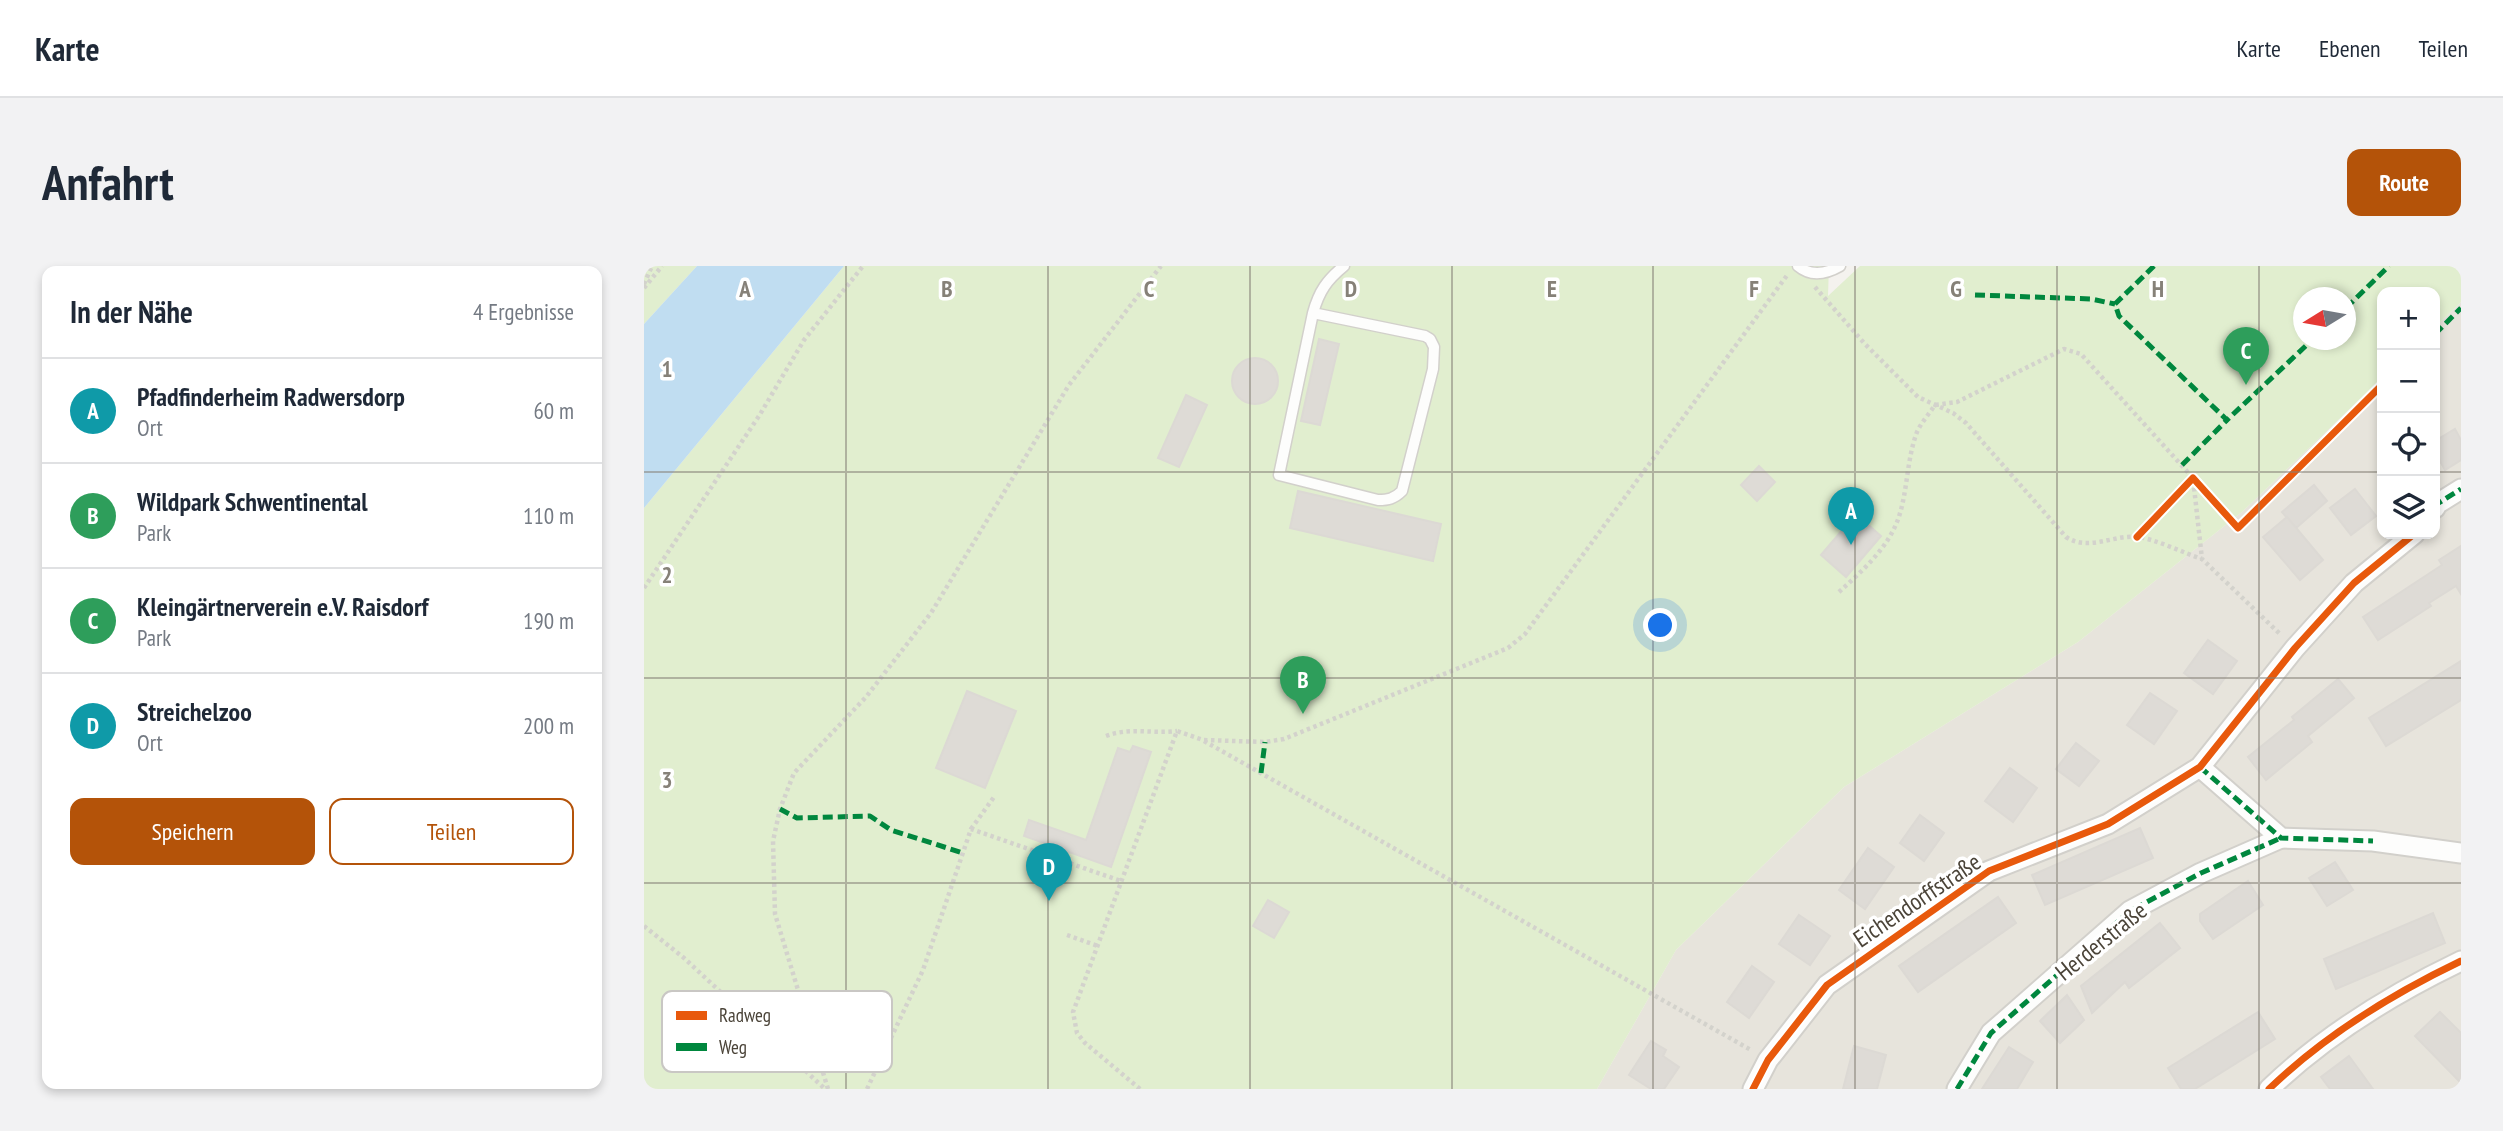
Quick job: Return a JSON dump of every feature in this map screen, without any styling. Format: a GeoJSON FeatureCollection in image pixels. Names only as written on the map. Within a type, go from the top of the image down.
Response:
{"type":"FeatureCollection","features":[{"type":"Feature","properties":{"kind":"street"},"geometry":{"type":"LineString","coordinates":[[2440,502],[2461,489]]}},
{"type":"Feature","properties":{"kind":"street","name":"Eichendorffstraße"},"geometry":{"type":"LineString","coordinates":[[1753,1089],[1768,1060],[1827,985],[1989,871],[2108,824],[2200,767],[2295,648],[2354,583],[2408,539]]}},
{"type":"Feature","properties":{"kind":"street"},"geometry":{"type":"LineString","coordinates":[[2200,767],[2281,838],[2373,841],[2461,853]]}},
{"type":"Feature","properties":{"kind":"street","name":"Herderstraße"},"geometry":{"type":"LineString","coordinates":[[1957,1089],[1990,1033],[2130,911],[2201,873],[2281,838]]}},
{"type":"Feature","properties":{"kind":"street"},"geometry":{"type":"LineString","coordinates":[[2269,1089],[2351,1023],[2422,980],[2461,961]]}},
{"type":"Feature","properties":{"kind":"lane"},"geometry":{"type":"LineString","coordinates":[[1313,313],[1425,336],[1434,346],[1433,369],[1402,491],[1389,500],[1378,500],[1279,475],[1313,313],[1322,287],[1344,266]]}},
{"type":"Feature","properties":{"kind":"lane"},"geometry":{"type":"LineString","coordinates":[[1796,266],[1813,274],[1822,274],[1840,266]]}},
{"type":"Feature","properties":{"kind":"path"},"geometry":{"type":"LineString","coordinates":[[644,286],[652,266]]}},
{"type":"Feature","properties":{"kind":"path"},"geometry":{"type":"LineString","coordinates":[[644,286],[662,266]]}},
{"type":"Feature","properties":{"kind":"path"},"geometry":{"type":"LineString","coordinates":[[644,588],[759,416],[804,340],[863,266]]}},
{"type":"Feature","properties":{"kind":"path"},"geometry":{"type":"LineString","coordinates":[[798,991],[775,914],[773,841],[780,809],[794,773],[866,697],[931,614],[1069,385],[1161,266]]}},
{"type":"Feature","properties":{"kind":"path"},"geometry":{"type":"LineString","coordinates":[[1203,740],[1265,741],[1284,738],[1508,648],[1525,634],[1796,266]]}},
{"type":"Feature","properties":{"kind":"path"},"geometry":{"type":"LineString","coordinates":[[1813,274],[1812,285],[1864,342],[1918,397],[1966,423],[2066,537],[2073,541],[2091,543],[2137,537],[2202,559],[2295,648]]}},
{"type":"Feature","properties":{"kind":"path"},"geometry":{"type":"LineString","coordinates":[[1839,592],[1860,573],[1889,539],[1898,519],[1910,455],[1918,430],[1934,405],[1957,402],[2064,349],[2081,354],[2193,478],[2202,559]]}},
{"type":"Feature","properties":{"kind":"path"},"geometry":{"type":"LineString","coordinates":[[1106,736],[1120,731],[1177,731],[1203,740],[1768,1060]]}},
{"type":"Feature","properties":{"kind":"path"},"geometry":{"type":"LineString","coordinates":[[1140,1089],[1085,1043],[1077,1033],[1073,1012],[1177,731]]}},
{"type":"Feature","properties":{"kind":"path"},"geometry":{"type":"LineString","coordinates":[[892,1036],[923,970],[971,829],[995,797]]}},
{"type":"Feature","properties":{"kind":"path"},"geometry":{"type":"LineString","coordinates":[[971,829],[1121,881]]}},
{"type":"Feature","properties":{"kind":"path"},"geometry":{"type":"LineString","coordinates":[[644,926],[720,991]]}},
{"type":"Feature","properties":{"kind":"path"},"geometry":{"type":"LineString","coordinates":[[1067,935],[1098,946]]}},
{"type":"Feature","properties":{"kind":"path"},"geometry":{"type":"LineString","coordinates":[[808,1072],[827,1089]]}},
{"type":"Feature","properties":{"kind":"path"},"geometry":{"type":"LineString","coordinates":[[822,1072],[827,1089]]}},
{"type":"Feature","properties":{"kind":"path"},"geometry":{"type":"LineString","coordinates":[[867,1089],[875,1072]]}},
{"type":"Feature","properties":{"kind":"shaded area"},"geometry":{"type":"Polygon","coordinates":[[[2461,302],[2461,1089],[1597,1089],[1676,950],[1844,787],[2078,642],[2242,512],[2377,383],[2377,539],[2440,539],[2440,322],[2461,302]]]}},
{"type":"Feature","properties":{"kind":"green space"},"geometry":{"type":"Polygon","coordinates":[[[644,266],[697,266],[644,324],[644,266]]]}},
{"type":"Feature","properties":{"kind":"green space"},"geometry":{"type":"Polygon","coordinates":[[[844,266],[1829,266],[1828,296],[1860,266],[2461,266],[2461,302],[2440,322],[2440,287],[2377,287],[2377,383],[2242,512],[2078,642],[1844,787],[1676,950],[1597,1089],[644,1089],[644,508],[844,266]]]}},
{"type":"Feature","properties":{"kind":"water"},"geometry":{"type":"Polygon","coordinates":[[[697,266],[844,266],[644,508],[644,324],[697,266]]]}},
{"type":"Feature","properties":{"kind":"building"},"geometry":{"type":"Polygon","coordinates":[[[1319,339],[1339,344],[1320,425],[1301,421],[1319,339]]]}},
{"type":"Feature","properties":{"kind":"building"},"geometry":{"type":"Polygon","coordinates":[[[1255,358],[1271,365],[1278,381],[1271,397],[1255,404],[1239,397],[1232,381],[1239,365],[1255,358]]]}},
{"type":"Feature","properties":{"kind":"building"},"geometry":{"type":"Polygon","coordinates":[[[1186,395],[1207,405],[1179,467],[1158,458],[1186,395]]]}},
{"type":"Feature","properties":{"kind":"building"},"geometry":{"type":"Polygon","coordinates":[[[2455,429],[2461,440],[2461,460],[2445,470],[2440,461],[2440,438],[2455,429]]]}},
{"type":"Feature","properties":{"kind":"building"},"geometry":{"type":"Polygon","coordinates":[[[1759,466],[1775,482],[1757,501],[1741,485],[1759,466]]]}},
{"type":"Feature","properties":{"kind":"building"},"geometry":{"type":"Polygon","coordinates":[[[2314,485],[2327,501],[2296,528],[2282,512],[2314,485]]]}},
{"type":"Feature","properties":{"kind":"building"},"geometry":{"type":"Polygon","coordinates":[[[2355,489],[2376,516],[2351,535],[2330,508],[2355,489]]]}},
{"type":"Feature","properties":{"kind":"building"},"geometry":{"type":"Polygon","coordinates":[[[1298,491],[1441,524],[1433,561],[1290,528],[1298,491]]]}},
{"type":"Feature","properties":{"kind":"building"},"geometry":{"type":"Polygon","coordinates":[[[1856,514],[1881,536],[1846,577],[1821,555],[1856,514]]]}},
{"type":"Feature","properties":{"kind":"building"},"geometry":{"type":"Polygon","coordinates":[[[2287,517],[2323,560],[2300,580],[2263,537],[2287,517]]]}},
{"type":"Feature","properties":{"kind":"building"},"geometry":{"type":"Polygon","coordinates":[[[2461,546],[2461,594],[2456,586],[2429,603],[2431,606],[2378,640],[2363,617],[2442,565],[2439,560],[2461,546]]]}},
{"type":"Feature","properties":{"kind":"building"},"geometry":{"type":"Polygon","coordinates":[[[2208,640],[2237,661],[2213,694],[2184,673],[2208,640]]]}},
{"type":"Feature","properties":{"kind":"building"},"geometry":{"type":"Polygon","coordinates":[[[2461,661],[2461,700],[2386,746],[2369,718],[2461,661]]]}},
{"type":"Feature","properties":{"kind":"building"},"geometry":{"type":"Polygon","coordinates":[[[2338,679],[2354,698],[2308,736],[2312,742],[2266,780],[2248,757],[2294,720],[2292,717],[2338,679]]]}},
{"type":"Feature","properties":{"kind":"building"},"geometry":{"type":"Polygon","coordinates":[[[967,691],[1016,711],[985,788],[936,768],[967,691]]]}},
{"type":"Feature","properties":{"kind":"building"},"geometry":{"type":"Polygon","coordinates":[[[2150,693],[2177,711],[2154,744],[2127,725],[2150,693]]]}},
{"type":"Feature","properties":{"kind":"building"},"geometry":{"type":"Polygon","coordinates":[[[2076,743],[2099,761],[2079,786],[2056,769],[2076,743]]]}},
{"type":"Feature","properties":{"kind":"building"},"geometry":{"type":"Polygon","coordinates":[[[1133,746],[1151,752],[1111,867],[1024,836],[1029,820],[1086,840],[1118,748],[1130,752],[1133,746]]]}},
{"type":"Feature","properties":{"kind":"building"},"geometry":{"type":"Polygon","coordinates":[[[2010,768],[2037,788],[2013,822],[1985,801],[2010,768]]]}},
{"type":"Feature","properties":{"kind":"building"},"geometry":{"type":"Polygon","coordinates":[[[1920,815],[1944,833],[1924,861],[1900,843],[1920,815]]]}},
{"type":"Feature","properties":{"kind":"building"},"geometry":{"type":"Polygon","coordinates":[[[2140,828],[2153,858],[2045,905],[2032,875],[2140,828]]]}},
{"type":"Feature","properties":{"kind":"building"},"geometry":{"type":"Polygon","coordinates":[[[1868,848],[1894,867],[1865,909],[1839,890],[1868,848]]]}},
{"type":"Feature","properties":{"kind":"building"},"geometry":{"type":"Polygon","coordinates":[[[2335,862],[2353,890],[2327,906],[2309,878],[2335,862]]]}},
{"type":"Feature","properties":{"kind":"building"},"geometry":{"type":"Polygon","coordinates":[[[2248,881],[2263,905],[2213,939],[2200,921],[2200,914],[2248,881]]]}},
{"type":"Feature","properties":{"kind":"building"},"geometry":{"type":"Polygon","coordinates":[[[1998,897],[2016,923],[1918,992],[1899,966],[1998,897]]]}},
{"type":"Feature","properties":{"kind":"building"},"geometry":{"type":"Polygon","coordinates":[[[1268,900],[1289,912],[1274,938],[1253,926],[1268,900]]]}},
{"type":"Feature","properties":{"kind":"building"},"geometry":{"type":"Polygon","coordinates":[[[2433,913],[2445,943],[2336,989],[2324,959],[2433,913]]]}},
{"type":"Feature","properties":{"kind":"building"},"geometry":{"type":"Polygon","coordinates":[[[1799,915],[1830,936],[1810,965],[1779,944],[1799,915]]]}},
{"type":"Feature","properties":{"kind":"building"},"geometry":{"type":"Polygon","coordinates":[[[2160,923],[2180,948],[2129,988],[2125,982],[2092,1013],[2081,986],[2160,923]]]}},
{"type":"Feature","properties":{"kind":"building"},"geometry":{"type":"Polygon","coordinates":[[[1752,966],[1774,982],[1749,1018],[1727,1002],[1752,966]]]}},
{"type":"Feature","properties":{"kind":"building"},"geometry":{"type":"Polygon","coordinates":[[[2067,995],[2084,1020],[2060,1043],[2040,1021],[2067,995]]]}},
{"type":"Feature","properties":{"kind":"building"},"geometry":{"type":"Polygon","coordinates":[[[2258,1012],[2275,1039],[2195,1089],[2181,1089],[2168,1068],[2258,1012]]]}},
{"type":"Feature","properties":{"kind":"building"},"geometry":{"type":"Polygon","coordinates":[[[2440,1012],[2461,1033],[2461,1083],[2415,1036],[2440,1012]]]}},
{"type":"Feature","properties":{"kind":"building"},"geometry":{"type":"Polygon","coordinates":[[[1651,1041],[1666,1050],[1663,1056],[1679,1067],[1664,1089],[1651,1089],[1629,1075],[1651,1041]]]}},
{"type":"Feature","properties":{"kind":"building"},"geometry":{"type":"Polygon","coordinates":[[[1854,1046],[1886,1055],[1877,1089],[1843,1089],[1854,1046]]]}},
{"type":"Feature","properties":{"kind":"building"},"geometry":{"type":"Polygon","coordinates":[[[2009,1047],[2033,1062],[2017,1089],[1982,1089],[2009,1047]]]}},
{"type":"Feature","properties":{"kind":"building"},"geometry":{"type":"Polygon","coordinates":[[[2349,1056],[2373,1089],[2330,1089],[2321,1077],[2349,1056]]]}},
{"type":"Feature","properties":{"kind":"marked path"},"geometry":{"type":"LineString","coordinates":[[2154,266],[2115,304],[2119,316],[2227,420],[2301,350]]}},
{"type":"Feature","properties":{"kind":"marked path"},"geometry":{"type":"LineString","coordinates":[[2356,298],[2389,266]]}},
{"type":"Feature","properties":{"kind":"marked path"},"geometry":{"type":"LineString","coordinates":[[1975,295],[2091,299],[2115,304]]}},
{"type":"Feature","properties":{"kind":"marked path"},"geometry":{"type":"LineString","coordinates":[[2440,329],[2461,308]]}},
{"type":"Feature","properties":{"kind":"marked path"},"geometry":{"type":"LineString","coordinates":[[2182,465],[2227,420]]}},
{"type":"Feature","properties":{"kind":"marked path"},"geometry":{"type":"LineString","coordinates":[[2440,502],[2461,489]]}},
{"type":"Feature","properties":{"kind":"marked path"},"geometry":{"type":"LineString","coordinates":[[1261,773],[1265,742]]}},
{"type":"Feature","properties":{"kind":"marked path"},"geometry":{"type":"LineString","coordinates":[[2200,767],[2281,838],[2373,841]]}},
{"type":"Feature","properties":{"kind":"marked path"},"geometry":{"type":"LineString","coordinates":[[780,809],[797,818],[870,816],[891,830],[963,853]]}},
{"type":"Feature","properties":{"kind":"marked path"},"geometry":{"type":"LineString","coordinates":[[1957,1089],[1991,1033],[2130,911],[2201,873],[2281,838]]}},
{"type":"Feature","properties":{"kind":"cycle path"},"geometry":{"type":"LineString","coordinates":[[2137,537],[2193,478],[2238,528],[2377,390]]}},
{"type":"Feature","properties":{"kind":"cycle path"},"geometry":{"type":"LineString","coordinates":[[1753,1089],[1768,1060],[1827,985],[1989,871],[2108,824],[2200,767],[2295,648],[2354,583],[2408,539]]}},
{"type":"Feature","properties":{"kind":"cycle path"},"geometry":{"type":"LineString","coordinates":[[2269,1089],[2336,1034],[2410,987],[2461,961]]}},
{"type":"Feature","properties":{"kind":"place","name":"Kleingärtnerverein e.V. Raisdorf"},"geometry":{"type":"Point","coordinates":[2246,385]}},
{"type":"Feature","properties":{"kind":"place","name":"Pfadfinderheim Radwersdorp"},"geometry":{"type":"Point","coordinates":[1851,545]}},
{"type":"Feature","properties":{"kind":"place","name":"Wildpark Schwentinental"},"geometry":{"type":"Point","coordinates":[1303,714]}},
{"type":"Feature","properties":{"kind":"place","name":"Streichelzoo"},"geometry":{"type":"Point","coordinates":[1049,901]}}]}
